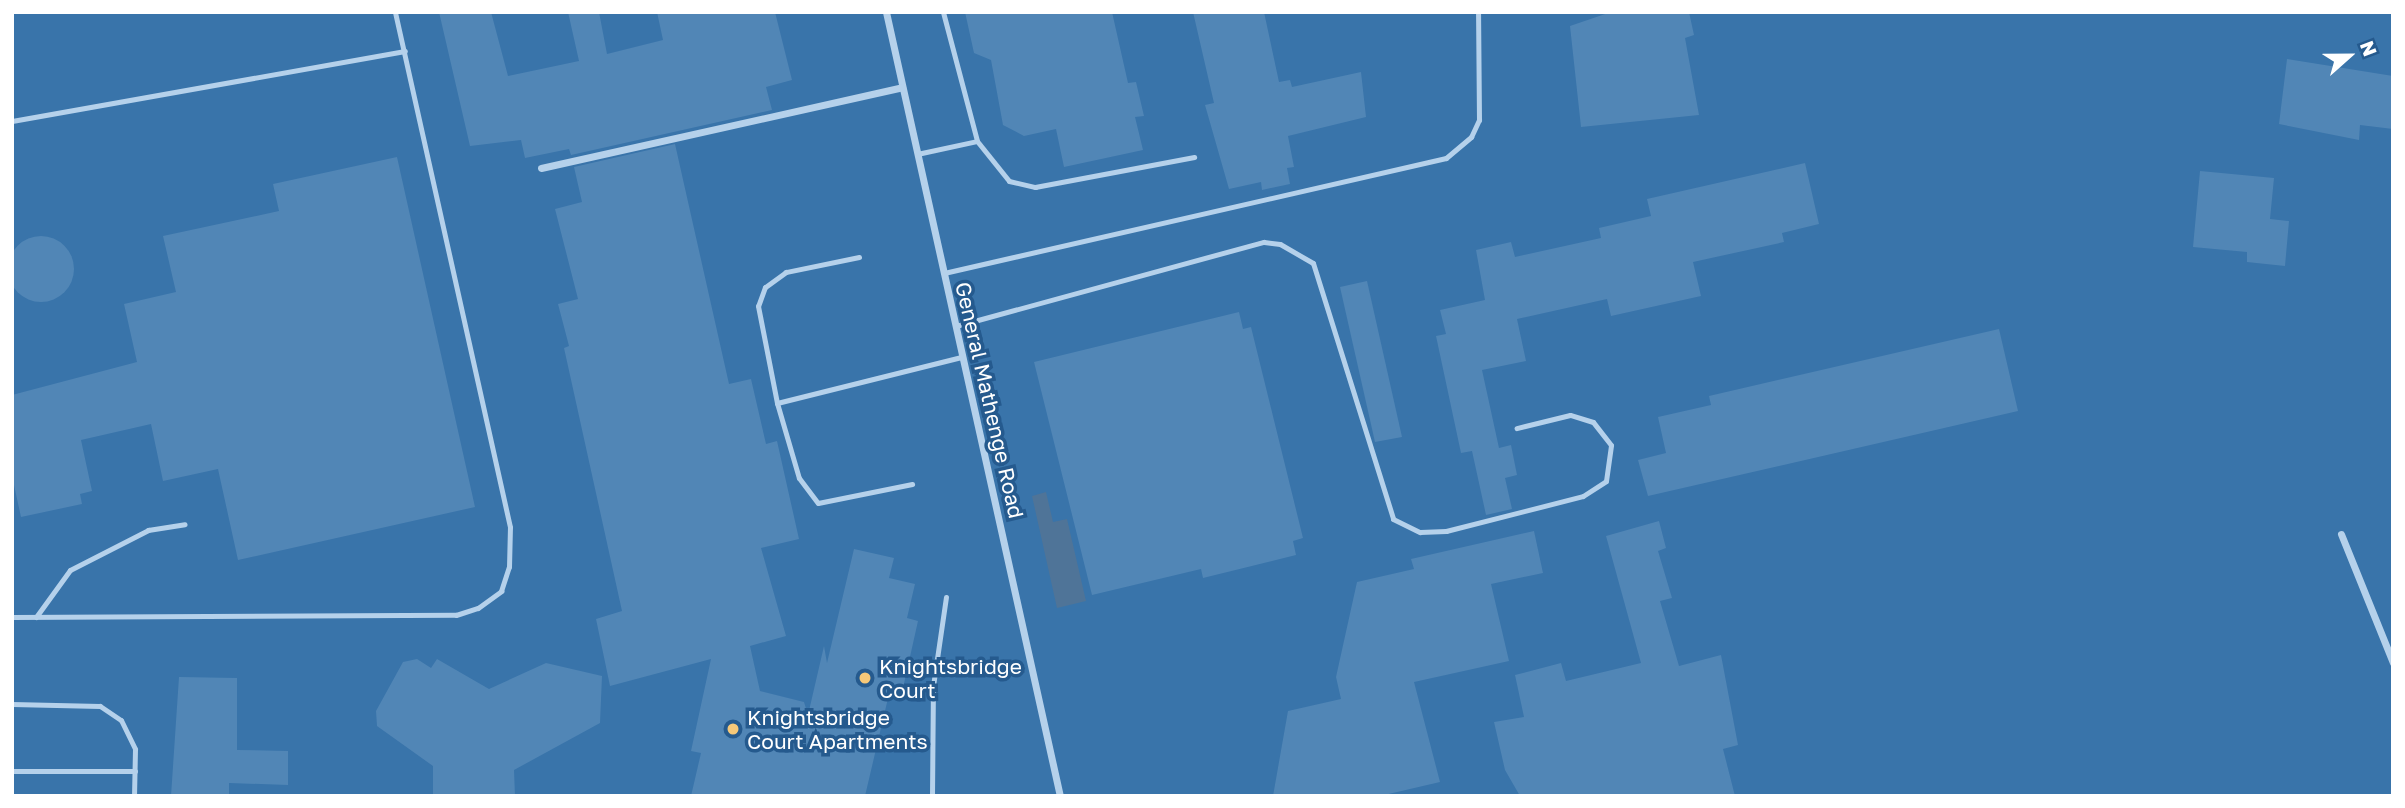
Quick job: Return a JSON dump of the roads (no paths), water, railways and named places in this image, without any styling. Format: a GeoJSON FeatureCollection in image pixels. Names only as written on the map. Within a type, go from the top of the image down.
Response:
{"type":"FeatureCollection","features":[{"type":"Feature","properties":{"kind":"street","name":"General Mathenge Road"},"geometry":{"type":"LineString","coordinates":[[886,12],[1060,796]]}},
{"type":"Feature","properties":{"kind":"street"},"geometry":{"type":"LineString","coordinates":[[541,167],[902,87]]}},
{"type":"Feature","properties":{"kind":"street"},"geometry":{"type":"LineString","coordinates":[[2341,534],[2393,663]]}},
{"type":"Feature","properties":{"kind":"lane"},"geometry":{"type":"LineString","coordinates":[[12,617],[456,615],[478,608],[501,591],[509,567],[510,527],[395,12]]}},
{"type":"Feature","properties":{"kind":"lane"},"geometry":{"type":"LineString","coordinates":[[943,12],[976,141],[991,163],[1021,187],[1194,158]]}},
{"type":"Feature","properties":{"kind":"lane"},"geometry":{"type":"LineString","coordinates":[[944,273],[1446,158],[1471,136],[1479,120],[1478,12]]}},
{"type":"Feature","properties":{"kind":"lane"},"geometry":{"type":"LineString","coordinates":[[12,121],[405,51]]}},
{"type":"Feature","properties":{"kind":"lane"},"geometry":{"type":"LineString","coordinates":[[917,154],[976,141]]}},
{"type":"Feature","properties":{"kind":"lane"},"geometry":{"type":"LineString","coordinates":[[956,326],[1264,242],[1280,244],[1313,263],[1394,519],[1420,532],[1446,531],[1583,496],[1606,481],[1611,444],[1593,422],[1570,415],[1517,428]]}},
{"type":"Feature","properties":{"kind":"lane"},"geometry":{"type":"LineString","coordinates":[[859,257],[786,272],[760,296],[777,403],[799,478],[818,503],[912,485]]}},
{"type":"Feature","properties":{"kind":"lane"},"geometry":{"type":"LineString","coordinates":[[777,403],[962,357]]}},
{"type":"Feature","properties":{"kind":"lane"},"geometry":{"type":"LineString","coordinates":[[36,617],[71,569],[110,545],[148,530],[185,524]]}},
{"type":"Feature","properties":{"kind":"lane"},"geometry":{"type":"LineString","coordinates":[[932,796],[933,686],[946,597]]}},
{"type":"Feature","properties":{"kind":"lane"},"geometry":{"type":"LineString","coordinates":[[12,704],[100,706],[121,720],[135,750],[134,796]]}},
{"type":"Feature","properties":{"kind":"lane"},"geometry":{"type":"LineString","coordinates":[[12,772],[135,771]]}},
{"type":"Feature","properties":{"kind":"place","name":"Knightsbridge Court"},"geometry":{"type":"Point","coordinates":[865,678]}},
{"type":"Feature","properties":{"kind":"place","name":"Knightsbridge Court Apartments"},"geometry":{"type":"Point","coordinates":[733,729]}}]}
